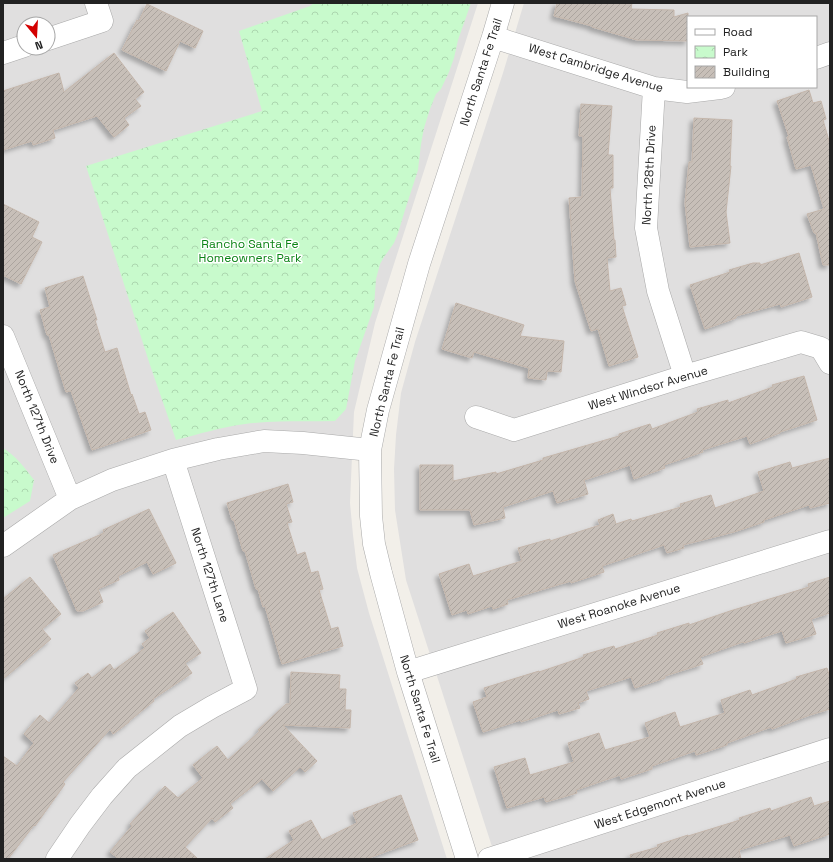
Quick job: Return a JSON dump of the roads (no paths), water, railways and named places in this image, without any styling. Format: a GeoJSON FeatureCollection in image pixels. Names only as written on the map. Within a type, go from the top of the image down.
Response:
{"type":"FeatureCollection","features":[{"type":"Feature","properties":{"kind":"street","name":"North Santa Fe Trail"},"geometry":{"type":"LineString","coordinates":[[467,859],[408,672],[374,544],[371,516],[370,450],[378,410],[419,264],[493,37],[502,3]]}},
{"type":"Feature","properties":{"kind":"street"},"geometry":{"type":"LineString","coordinates":[[56,34],[99,12]]}},
{"type":"Feature","properties":{"kind":"street","name":"West Cambridge Avenue"},"geometry":{"type":"LineString","coordinates":[[493,37],[654,88],[687,92],[717,88]]}},
{"type":"Feature","properties":{"kind":"street"},"geometry":{"type":"LineString","coordinates":[[3,53],[16,49]]}},
{"type":"Feature","properties":{"kind":"street"},"geometry":{"type":"LineString","coordinates":[[817,58],[830,53]]}},
{"type":"Feature","properties":{"kind":"street","name":"North 128th Drive"},"geometry":{"type":"LineString","coordinates":[[654,88],[646,228],[658,291],[685,376]]}},
{"type":"Feature","properties":{"kind":"street","name":"North 127th Drive"},"geometry":{"type":"LineString","coordinates":[[3,336],[70,499]]}},
{"type":"Feature","properties":{"kind":"street","name":"West Windsor Avenue"},"geometry":{"type":"LineString","coordinates":[[476,417],[514,430],[685,376],[801,342],[826,355]]}},
{"type":"Feature","properties":{"kind":"street"},"geometry":{"type":"LineString","coordinates":[[3,546],[70,499],[112,480],[173,460],[218,449],[264,441],[303,443],[370,450]]}},
{"type":"Feature","properties":{"kind":"street","name":"North 127th Lane"},"geometry":{"type":"LineString","coordinates":[[57,859],[102,796],[127,768],[180,726],[246,689],[173,460]]}},
{"type":"Feature","properties":{"kind":"street","name":"West Roanoke Avenue"},"geometry":{"type":"LineString","coordinates":[[408,672],[830,541]]}},
{"type":"Feature","properties":{"kind":"street","name":"West Edgemont Avenue"},"geometry":{"type":"LineString","coordinates":[[489,859],[830,749]]}},
{"type":"Feature","properties":{"kind":"park label","name":"Rancho Santa Fe Homeowners Park"},"geometry":{"type":"Point","coordinates":[250,251]}}]}
